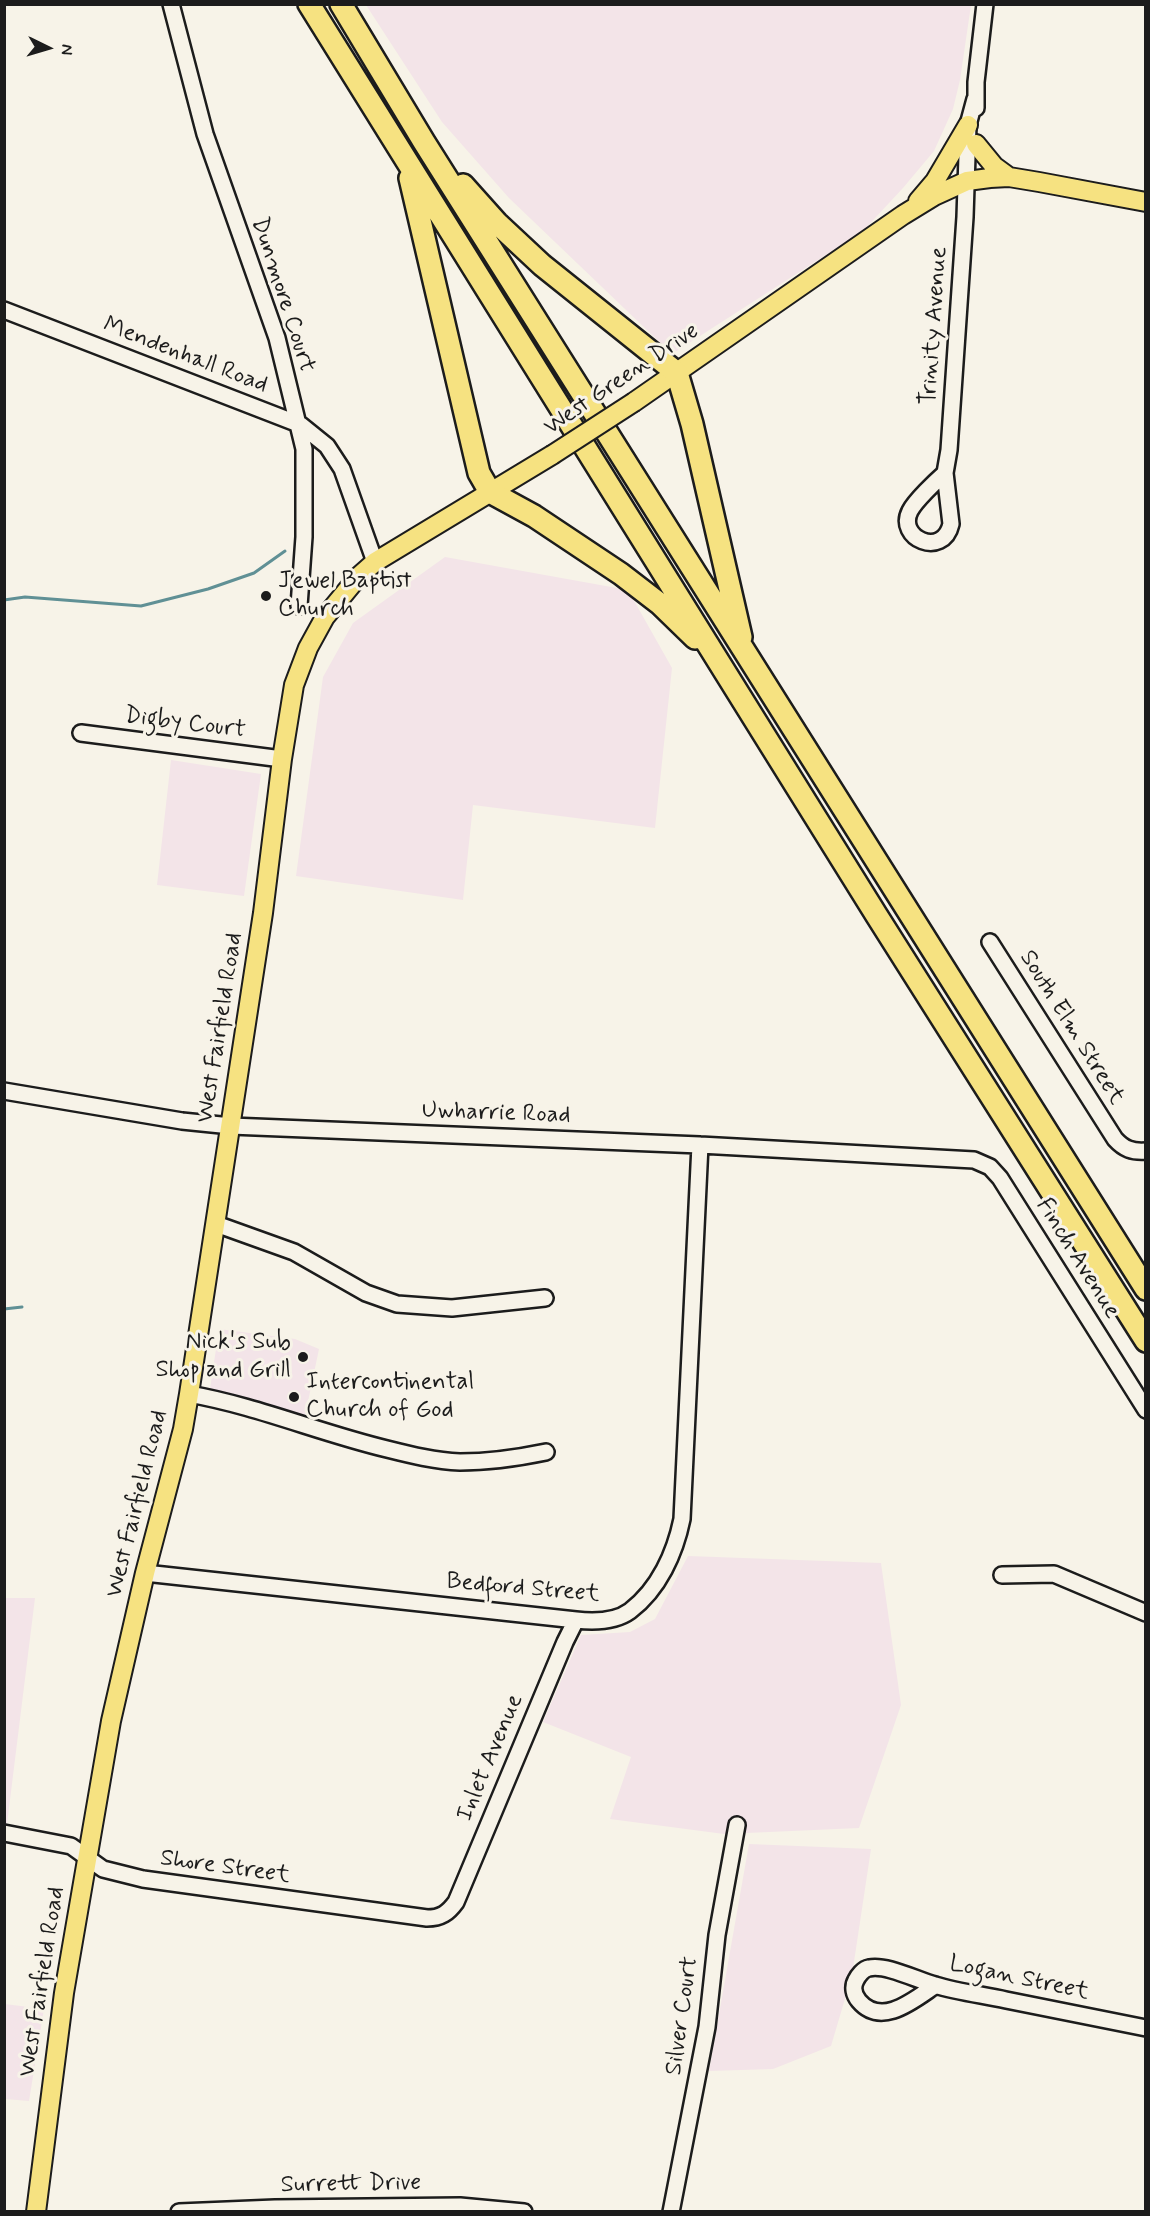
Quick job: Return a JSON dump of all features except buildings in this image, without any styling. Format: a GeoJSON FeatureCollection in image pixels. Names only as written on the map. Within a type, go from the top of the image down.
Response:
{"type":"FeatureCollection","features":[{"type":"Feature","properties":{"kind":"highway"},"geometry":{"type":"LineString","coordinates":[[309,4],[1146,1341]]}},
{"type":"Feature","properties":{"kind":"highway"},"geometry":{"type":"LineString","coordinates":[[341,4],[424,142],[744,653],[1146,1289]]}},
{"type":"Feature","properties":{"kind":"highway"},"geometry":{"type":"LineString","coordinates":[[424,142],[497,223],[542,265],[677,373],[692,424],[744,653]]}},
{"type":"Feature","properties":{"kind":"highway"},"geometry":{"type":"LineString","coordinates":[[406,160],[479,473],[490,492],[534,516],[621,574],[660,604],[719,662]]}},
{"type":"Feature","properties":{"kind":"main road"},"geometry":{"type":"LineString","coordinates":[[910,211],[935,181],[968,125]]}},
{"type":"Feature","properties":{"kind":"main road"},"geometry":{"type":"LineString","coordinates":[[976,144],[994,166],[1009,177]]}},
{"type":"Feature","properties":{"kind":"main road","name":"West Green Drive"},"geometry":{"type":"LineString","coordinates":[[317,631],[336,601],[375,562],[549,457],[634,402],[934,196],[967,182],[1009,177],[1146,202]]}},
{"type":"Feature","properties":{"kind":"main road","name":"West Green Drive"},"geometry":{"type":"LineString","coordinates":[[967,182],[991,186],[1051,185]]}},
{"type":"Feature","properties":{"kind":"main road","name":"West Fairfield Road"},"geometry":{"type":"LineString","coordinates":[[36,2211],[63,1993],[118,1685],[183,1429],[189,1394],[231,1126],[294,685],[317,631]]}},
{"type":"Feature","properties":{"kind":"street","name":"Dunmore Court"},"geometry":{"type":"LineString","coordinates":[[171,4],[205,134],[277,338],[304,450],[304,537],[299,606]]}},
{"type":"Feature","properties":{"kind":"street","name":"Trinity Avenue"},"geometry":{"type":"LineString","coordinates":[[945,473],[953,392],[967,182],[968,125],[975,99],[985,4]]}},
{"type":"Feature","properties":{"kind":"street","name":"Trinity Avenue"},"geometry":{"type":"LineString","coordinates":[[967,182],[976,144],[978,119],[975,99]]}},
{"type":"Feature","properties":{"kind":"street","name":"Mendenhall Road"},"geometry":{"type":"LineString","coordinates":[[4,310],[298,424],[327,446],[342,469],[375,562]]}},
{"type":"Feature","properties":{"kind":"street","name":"Digby Court"},"geometry":{"type":"LineString","coordinates":[[81,734],[282,759]]}},
{"type":"Feature","properties":{"kind":"street","name":"South Elm Street"},"geometry":{"type":"LineString","coordinates":[[990,942],[1115,1139],[1130,1150],[1146,1151]]}},
{"type":"Feature","properties":{"kind":"street","name":"Uwharrie Road"},"geometry":{"type":"LineString","coordinates":[[4,1091],[182,1121],[231,1126],[956,1158],[974,1160],[987,1165]]}},
{"type":"Feature","properties":{"kind":"street","name":"Bedford Street"},"geometry":{"type":"LineString","coordinates":[[145,1573],[576,1620],[602,1620],[629,1611],[647,1594],[661,1575],[679,1532],[683,1508],[700,1145]]}},
{"type":"Feature","properties":{"kind":"street","name":"Finch Avenue"},"geometry":{"type":"LineString","coordinates":[[987,1165],[1000,1178],[1146,1410]]}},
{"type":"Feature","properties":{"kind":"street"},"geometry":{"type":"LineString","coordinates":[[216,1224],[294,1252],[366,1293],[397,1304],[452,1308],[545,1298]]}},
{"type":"Feature","properties":{"kind":"street"},"geometry":{"type":"LineString","coordinates":[[189,1394],[269,1413],[349,1440],[423,1458],[459,1462],[503,1461],[546,1452]]}},
{"type":"Feature","properties":{"kind":"street"},"geometry":{"type":"LineString","coordinates":[[1002,1575],[1054,1574],[1146,1613]]}},
{"type":"Feature","properties":{"kind":"street","name":"Inlet Avenue"},"geometry":{"type":"LineString","coordinates":[[447,1912],[456,1902],[576,1620]]}},
{"type":"Feature","properties":{"kind":"street","name":"Silver Court"},"geometry":{"type":"LineString","coordinates":[[671,2211],[707,2027],[717,1935],[737,1826]]}},
{"type":"Feature","properties":{"kind":"street","name":"Shore Street"},"geometry":{"type":"LineString","coordinates":[[4,1833],[71,1846],[103,1869],[143,1879],[427,1918],[436,1918],[447,1912]]}},
{"type":"Feature","properties":{"kind":"street","name":"Logan Street"},"geometry":{"type":"LineString","coordinates":[[936,1985],[901,2008],[889,2012],[872,2010],[864,2006],[856,1997],[855,1982],[869,1967],[885,1969],[936,1985],[1146,2028]]}},
{"type":"Feature","properties":{"kind":"street","name":"Surrett Drive"},"geometry":{"type":"LineString","coordinates":[[179,2211],[460,2206],[524,2211]]}},
{"type":"Feature","properties":{"kind":"shaded area"},"geometry":{"type":"Polygon","coordinates":[[[366,5],[971,5],[960,80],[953,109],[934,151],[903,188],[863,231],[672,354],[509,198],[442,122],[366,5]]]}},
{"type":"Feature","properties":{"kind":"shaded area"},"geometry":{"type":"Polygon","coordinates":[[[445,557],[628,590],[672,668],[655,828],[473,805],[463,900],[296,876],[323,677],[353,623],[445,557]]]}},
{"type":"Feature","properties":{"kind":"shaded area"},"geometry":{"type":"Polygon","coordinates":[[[171,760],[261,774],[244,896],[157,885],[171,760]]]}},
{"type":"Feature","properties":{"kind":"shaded area"},"geometry":{"type":"Polygon","coordinates":[[[219,1329],[295,1339],[319,1349],[305,1416],[210,1389],[219,1329]]]}},
{"type":"Feature","properties":{"kind":"shaded area"},"geometry":{"type":"Polygon","coordinates":[[[688,1556],[881,1563],[901,1705],[859,1828],[724,1834],[610,1819],[631,1757],[543,1722],[581,1635],[630,1632],[655,1619],[688,1556]]]}},
{"type":"Feature","properties":{"kind":"shaded area"},"geometry":{"type":"Polygon","coordinates":[[[5,1598],[35,1598],[7,1824],[4,1823],[5,1598]]]}},
{"type":"Feature","properties":{"kind":"shaded area"},"geometry":{"type":"Polygon","coordinates":[[[749,1844],[871,1849],[852,1975],[831,2046],[773,2069],[709,2071],[749,1844]]]}},
{"type":"Feature","properties":{"kind":"shaded area"},"geometry":{"type":"Polygon","coordinates":[[[5,2004],[44,2009],[29,2101],[5,2099],[5,2004]]]}},
{"type":"Feature","properties":{"kind":"waterway"},"geometry":{"type":"LineString","coordinates":[[4,600],[25,597],[141,606],[208,589],[254,573],[285,551]]}},
{"type":"Feature","properties":{"kind":"waterway"},"geometry":{"type":"LineString","coordinates":[[4,1309],[22,1307]]}},
{"type":"Feature","properties":{"kind":"place","name":"Jewel Baptist Church"},"geometry":{"type":"Point","coordinates":[266,596]}},
{"type":"Feature","properties":{"kind":"place","name":"Nick's Sub Shop and Grill"},"geometry":{"type":"Point","coordinates":[303,1357]}},
{"type":"Feature","properties":{"kind":"place","name":"Intercontinental Church of God"},"geometry":{"type":"Point","coordinates":[294,1397]}}]}
